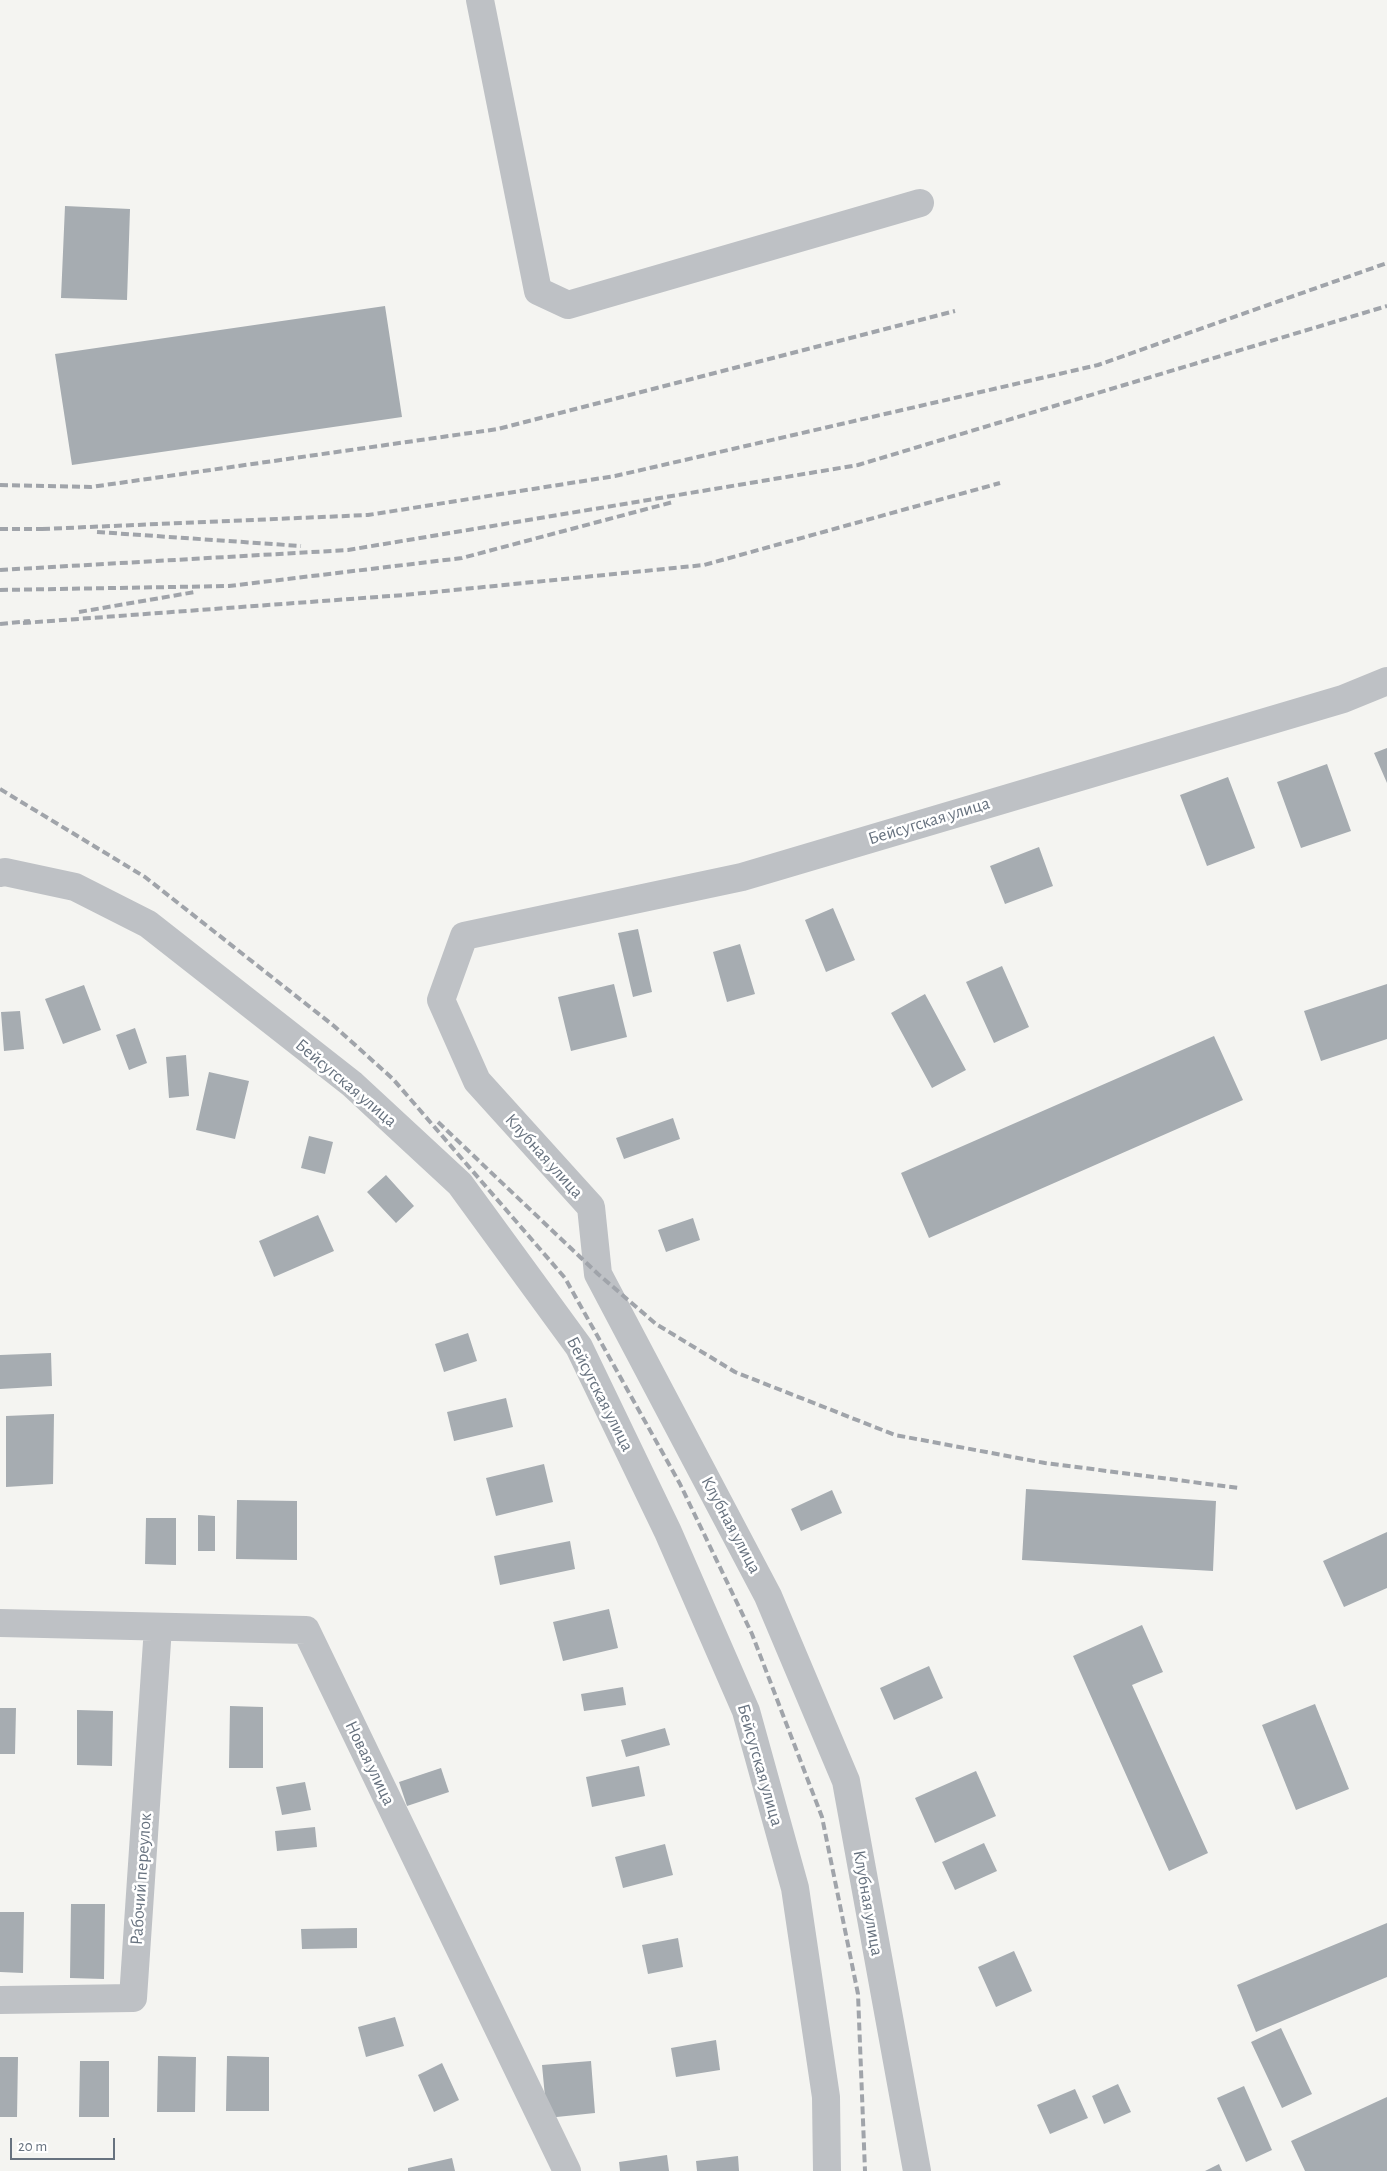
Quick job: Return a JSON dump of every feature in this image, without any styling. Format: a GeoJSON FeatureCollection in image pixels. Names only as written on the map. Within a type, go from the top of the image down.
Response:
{"type":"FeatureCollection","features":[{"type":"Feature","properties":{"kind":"street"},"geometry":{"type":"LineString","coordinates":[[480,0],[538,291],[568,305],[920,203]]}},
{"type":"Feature","properties":{"kind":"street","name":"Бейсугская улица"},"geometry":{"type":"LineString","coordinates":[[464,936],[742,877],[1343,699],[1387,681]]}},
{"type":"Feature","properties":{"kind":"street","name":"Бейсугская улица"},"geometry":{"type":"LineString","coordinates":[[0,873],[5,872],[75,887],[148,924],[352,1084],[460,1184],[579,1346],[668,1532],[746,1711],[794,1888],[826,2097],[827,2171]]}},
{"type":"Feature","properties":{"kind":"street","name":"Клубная улица"},"geometry":{"type":"LineString","coordinates":[[464,936],[441,1000],[477,1081],[591,1208],[598,1274],[768,1596],[846,1781],[917,2171]]}},
{"type":"Feature","properties":{"kind":"street","name":"Новая улица"},"geometry":{"type":"LineString","coordinates":[[0,1623],[306,1630],[567,2171]]}},
{"type":"Feature","properties":{"kind":"street","name":"Рабочий переулок"},"geometry":{"type":"LineString","coordinates":[[0,2000],[133,1998],[158,1627]]}},
{"type":"Feature","properties":{"kind":"building"},"geometry":{"type":"Polygon","coordinates":[[[65,206],[130,209],[127,300],[61,298],[65,206]]]}},
{"type":"Feature","properties":{"kind":"building"},"geometry":{"type":"Polygon","coordinates":[[[385,306],[402,417],[72,465],[55,354],[385,306]]]}},
{"type":"Feature","properties":{"kind":"building"},"geometry":{"type":"Polygon","coordinates":[[[1387,748],[1387,783],[1374,753],[1387,748]]]}},
{"type":"Feature","properties":{"kind":"building"},"geometry":{"type":"Polygon","coordinates":[[[1327,764],[1351,831],[1301,848],[1277,782],[1327,764]]]}},
{"type":"Feature","properties":{"kind":"building"},"geometry":{"type":"Polygon","coordinates":[[[1228,777],[1255,848],[1207,866],[1180,795],[1228,777]]]}},
{"type":"Feature","properties":{"kind":"building"},"geometry":{"type":"Polygon","coordinates":[[[1039,847],[1053,886],[1005,904],[990,866],[1039,847]]]}},
{"type":"Feature","properties":{"kind":"building"},"geometry":{"type":"Polygon","coordinates":[[[833,908],[855,960],[826,972],[805,920],[833,908]]]}},
{"type":"Feature","properties":{"kind":"building"},"geometry":{"type":"Polygon","coordinates":[[[638,929],[652,992],[633,997],[618,933],[638,929]]]}},
{"type":"Feature","properties":{"kind":"building"},"geometry":{"type":"Polygon","coordinates":[[[740,944],[755,994],[727,1002],[713,952],[740,944]]]}},
{"type":"Feature","properties":{"kind":"building"},"geometry":{"type":"Polygon","coordinates":[[[1002,966],[1029,1027],[994,1043],[966,982],[1002,966]]]}},
{"type":"Feature","properties":{"kind":"building"},"geometry":{"type":"Polygon","coordinates":[[[614,984],[627,1037],[571,1051],[558,997],[614,984]]]}},
{"type":"Feature","properties":{"kind":"building"},"geometry":{"type":"Polygon","coordinates":[[[1387,984],[1387,1039],[1321,1061],[1304,1011],[1387,984]]]}},
{"type":"Feature","properties":{"kind":"building"},"geometry":{"type":"Polygon","coordinates":[[[84,985],[101,1030],[63,1044],[45,999],[84,985]]]}},
{"type":"Feature","properties":{"kind":"building"},"geometry":{"type":"Polygon","coordinates":[[[925,994],[966,1070],[932,1088],[891,1013],[925,994]]]}},
{"type":"Feature","properties":{"kind":"building"},"geometry":{"type":"Polygon","coordinates":[[[20,1011],[24,1049],[4,1051],[1,1012],[20,1011]]]}},
{"type":"Feature","properties":{"kind":"building"},"geometry":{"type":"Polygon","coordinates":[[[135,1028],[147,1063],[129,1070],[116,1035],[135,1028]]]}},
{"type":"Feature","properties":{"kind":"building"},"geometry":{"type":"Polygon","coordinates":[[[1214,1036],[1243,1100],[929,1238],[901,1173],[1214,1036]]]}},
{"type":"Feature","properties":{"kind":"building"},"geometry":{"type":"Polygon","coordinates":[[[186,1055],[189,1096],[169,1098],[166,1057],[186,1055]]]}},
{"type":"Feature","properties":{"kind":"building"},"geometry":{"type":"Polygon","coordinates":[[[209,1072],[249,1081],[235,1139],[196,1130],[209,1072]]]}},
{"type":"Feature","properties":{"kind":"building"},"geometry":{"type":"Polygon","coordinates":[[[673,1118],[680,1139],[624,1159],[616,1138],[673,1118]]]}},
{"type":"Feature","properties":{"kind":"building"},"geometry":{"type":"Polygon","coordinates":[[[309,1136],[333,1142],[325,1174],[301,1168],[309,1136]]]}},
{"type":"Feature","properties":{"kind":"building"},"geometry":{"type":"Polygon","coordinates":[[[386,1175],[414,1206],[396,1223],[367,1192],[386,1175]]]}},
{"type":"Feature","properties":{"kind":"building"},"geometry":{"type":"Polygon","coordinates":[[[318,1215],[334,1251],[274,1277],[259,1241],[318,1215]]]}},
{"type":"Feature","properties":{"kind":"building"},"geometry":{"type":"Polygon","coordinates":[[[693,1218],[700,1240],[666,1252],[658,1230],[693,1218]]]}},
{"type":"Feature","properties":{"kind":"building"},"geometry":{"type":"Polygon","coordinates":[[[468,1333],[477,1361],[444,1372],[435,1344],[468,1333]]]}},
{"type":"Feature","properties":{"kind":"building"},"geometry":{"type":"Polygon","coordinates":[[[51,1353],[52,1386],[0,1389],[0,1355],[51,1353]]]}},
{"type":"Feature","properties":{"kind":"building"},"geometry":{"type":"Polygon","coordinates":[[[506,1398],[513,1427],[454,1441],[447,1412],[506,1398]]]}},
{"type":"Feature","properties":{"kind":"building"},"geometry":{"type":"Polygon","coordinates":[[[54,1414],[53,1484],[6,1487],[6,1416],[54,1414]]]}},
{"type":"Feature","properties":{"kind":"building"},"geometry":{"type":"Polygon","coordinates":[[[544,1464],[553,1502],[496,1516],[486,1478],[544,1464]]]}},
{"type":"Feature","properties":{"kind":"building"},"geometry":{"type":"Polygon","coordinates":[[[1026,1489],[1216,1501],[1213,1571],[1022,1560],[1026,1489]]]}},
{"type":"Feature","properties":{"kind":"building"},"geometry":{"type":"Polygon","coordinates":[[[832,1490],[842,1513],[801,1531],[791,1509],[832,1490]]]}},
{"type":"Feature","properties":{"kind":"building"},"geometry":{"type":"Polygon","coordinates":[[[237,1500],[297,1501],[297,1560],[236,1559],[237,1500]]]}},
{"type":"Feature","properties":{"kind":"building"},"geometry":{"type":"Polygon","coordinates":[[[198,1515],[215,1516],[215,1551],[198,1551],[198,1515]]]}},
{"type":"Feature","properties":{"kind":"building"},"geometry":{"type":"Polygon","coordinates":[[[146,1518],[176,1518],[176,1565],[145,1564],[146,1518]]]}},
{"type":"Feature","properties":{"kind":"building"},"geometry":{"type":"Polygon","coordinates":[[[1387,1532],[1387,1588],[1344,1607],[1323,1561],[1387,1532]]]}},
{"type":"Feature","properties":{"kind":"building"},"geometry":{"type":"Polygon","coordinates":[[[570,1541],[575,1569],[500,1585],[494,1556],[570,1541]]]}},
{"type":"Feature","properties":{"kind":"building"},"geometry":{"type":"Polygon","coordinates":[[[609,1609],[618,1648],[563,1661],[553,1622],[609,1609]]]}},
{"type":"Feature","properties":{"kind":"building"},"geometry":{"type":"Polygon","coordinates":[[[1142,1625],[1163,1672],[1132,1685],[1208,1853],[1169,1871],[1073,1656],[1142,1625]]]}},
{"type":"Feature","properties":{"kind":"building"},"geometry":{"type":"Polygon","coordinates":[[[929,1666],[943,1698],[894,1720],[880,1688],[929,1666]]]}},
{"type":"Feature","properties":{"kind":"building"},"geometry":{"type":"Polygon","coordinates":[[[623,1687],[626,1705],[584,1711],[581,1694],[623,1687]]]}},
{"type":"Feature","properties":{"kind":"building"},"geometry":{"type":"Polygon","coordinates":[[[1315,1704],[1349,1789],[1296,1810],[1262,1725],[1315,1704]]]}},
{"type":"Feature","properties":{"kind":"building"},"geometry":{"type":"Polygon","coordinates":[[[230,1706],[263,1707],[263,1768],[229,1768],[230,1706]]]}},
{"type":"Feature","properties":{"kind":"building"},"geometry":{"type":"Polygon","coordinates":[[[0,1708],[16,1708],[15,1754],[0,1754],[0,1708]]]}},
{"type":"Feature","properties":{"kind":"building"},"geometry":{"type":"Polygon","coordinates":[[[77,1710],[113,1711],[112,1766],[77,1765],[77,1710]]]}},
{"type":"Feature","properties":{"kind":"building"},"geometry":{"type":"Polygon","coordinates":[[[665,1728],[670,1745],[626,1757],[621,1740],[665,1728]]]}},
{"type":"Feature","properties":{"kind":"building"},"geometry":{"type":"Polygon","coordinates":[[[639,1766],[645,1796],[592,1807],[586,1777],[639,1766]]]}},
{"type":"Feature","properties":{"kind":"building"},"geometry":{"type":"Polygon","coordinates":[[[441,1768],[449,1792],[407,1806],[399,1782],[441,1768]]]}},
{"type":"Feature","properties":{"kind":"building"},"geometry":{"type":"Polygon","coordinates":[[[976,1771],[996,1816],[935,1843],[915,1798],[976,1771]]]}},
{"type":"Feature","properties":{"kind":"building"},"geometry":{"type":"Polygon","coordinates":[[[305,1782],[311,1810],[282,1815],[276,1787],[305,1782]]]}},
{"type":"Feature","properties":{"kind":"building"},"geometry":{"type":"Polygon","coordinates":[[[315,1827],[317,1847],[277,1851],[275,1831],[315,1827]]]}},
{"type":"Feature","properties":{"kind":"building"},"geometry":{"type":"Polygon","coordinates":[[[984,1843],[997,1871],[955,1890],[942,1862],[984,1843]]]}},
{"type":"Feature","properties":{"kind":"building"},"geometry":{"type":"Polygon","coordinates":[[[665,1844],[673,1875],[623,1888],[615,1857],[665,1844]]]}},
{"type":"Feature","properties":{"kind":"building"},"geometry":{"type":"Polygon","coordinates":[[[71,1904],[105,1904],[104,1979],[70,1978],[71,1904]]]}},
{"type":"Feature","properties":{"kind":"building"},"geometry":{"type":"Polygon","coordinates":[[[0,1912],[24,1912],[23,1973],[0,1972],[0,1912]]]}},
{"type":"Feature","properties":{"kind":"building"},"geometry":{"type":"Polygon","coordinates":[[[1387,1923],[1387,1977],[1256,2032],[1237,1985],[1387,1923]]]}},
{"type":"Feature","properties":{"kind":"building"},"geometry":{"type":"Polygon","coordinates":[[[357,1928],[357,1948],[302,1949],[301,1929],[357,1928]]]}},
{"type":"Feature","properties":{"kind":"building"},"geometry":{"type":"Polygon","coordinates":[[[678,1938],[683,1967],[648,1974],[642,1945],[678,1938]]]}},
{"type":"Feature","properties":{"kind":"building"},"geometry":{"type":"Polygon","coordinates":[[[1014,1951],[1032,1991],[996,2007],[978,1967],[1014,1951]]]}},
{"type":"Feature","properties":{"kind":"building"},"geometry":{"type":"Polygon","coordinates":[[[395,2017],[404,2046],[366,2057],[358,2027],[395,2017]]]}},
{"type":"Feature","properties":{"kind":"building"},"geometry":{"type":"Polygon","coordinates":[[[1281,2028],[1312,2094],[1282,2108],[1251,2042],[1281,2028]]]}},
{"type":"Feature","properties":{"kind":"building"},"geometry":{"type":"Polygon","coordinates":[[[716,2040],[720,2070],[676,2077],[671,2048],[716,2040]]]}},
{"type":"Feature","properties":{"kind":"building"},"geometry":{"type":"Polygon","coordinates":[[[158,2056],[196,2057],[195,2112],[157,2112],[158,2056]]]}},
{"type":"Feature","properties":{"kind":"building"},"geometry":{"type":"Polygon","coordinates":[[[227,2056],[269,2057],[269,2111],[226,2111],[227,2056]]]}},
{"type":"Feature","properties":{"kind":"building"},"geometry":{"type":"Polygon","coordinates":[[[0,2057],[18,2057],[17,2117],[0,2117],[0,2057]]]}},
{"type":"Feature","properties":{"kind":"building"},"geometry":{"type":"Polygon","coordinates":[[[80,2061],[109,2061],[109,2117],[79,2117],[80,2061]]]}},
{"type":"Feature","properties":{"kind":"building"},"geometry":{"type":"Polygon","coordinates":[[[591,2061],[595,2113],[547,2118],[542,2065],[591,2061]]]}},
{"type":"Feature","properties":{"kind":"building"},"geometry":{"type":"Polygon","coordinates":[[[442,2063],[459,2100],[434,2112],[418,2075],[442,2063]]]}},
{"type":"Feature","properties":{"kind":"building"},"geometry":{"type":"Polygon","coordinates":[[[1118,2084],[1131,2112],[1104,2124],[1092,2096],[1118,2084]]]}},
{"type":"Feature","properties":{"kind":"building"},"geometry":{"type":"Polygon","coordinates":[[[1244,2086],[1272,2150],[1246,2162],[1217,2098],[1244,2086]]]}},
{"type":"Feature","properties":{"kind":"building"},"geometry":{"type":"Polygon","coordinates":[[[1075,2089],[1088,2118],[1050,2134],[1037,2105],[1075,2089]]]}},
{"type":"Feature","properties":{"kind":"building"},"geometry":{"type":"Polygon","coordinates":[[[1387,2097],[1387,2171],[1305,2171],[1291,2141],[1387,2097]]]}},
{"type":"Feature","properties":{"kind":"building"},"geometry":{"type":"Polygon","coordinates":[[[667,2155],[669,2171],[620,2171],[619,2162],[667,2155]]]}},
{"type":"Feature","properties":{"kind":"building"},"geometry":{"type":"Polygon","coordinates":[[[738,2156],[739,2171],[697,2171],[696,2161],[738,2156]]]}},
{"type":"Feature","properties":{"kind":"building"},"geometry":{"type":"Polygon","coordinates":[[[452,2158],[455,2171],[408,2171],[408,2168],[452,2158]]]}},
{"type":"Feature","properties":{"kind":"building"},"geometry":{"type":"Polygon","coordinates":[[[1219,2164],[1222,2171],[1205,2171],[1219,2164]]]}},
{"type":"Feature","properties":{"kind":"railway"},"geometry":{"type":"LineString","coordinates":[[42,529],[368,515],[615,476],[1098,365],[1387,263]]}},
{"type":"Feature","properties":{"kind":"railway"},"geometry":{"type":"LineString","coordinates":[[0,570],[348,550],[858,465],[1387,306]]}},
{"type":"Feature","properties":{"kind":"railway"},"geometry":{"type":"LineString","coordinates":[[0,485],[91,487],[498,429],[955,311]]}},
{"type":"Feature","properties":{"kind":"railway"},"geometry":{"type":"LineString","coordinates":[[23,623],[404,595],[704,565],[1000,483]]}},
{"type":"Feature","properties":{"kind":"railway"},"geometry":{"type":"LineString","coordinates":[[0,590],[229,586],[462,558],[673,502]]}},
{"type":"Feature","properties":{"kind":"railway"},"geometry":{"type":"LineString","coordinates":[[0,529],[49,529]]}},
{"type":"Feature","properties":{"kind":"railway"},"geometry":{"type":"LineString","coordinates":[[97,532],[301,546]]}},
{"type":"Feature","properties":{"kind":"railway"},"geometry":{"type":"LineString","coordinates":[[79,612],[195,592]]}},
{"type":"Feature","properties":{"kind":"railway"},"geometry":{"type":"LineString","coordinates":[[0,624],[30,621]]}},
{"type":"Feature","properties":{"kind":"railway"},"geometry":{"type":"LineString","coordinates":[[0,789],[145,877],[334,1026],[393,1079],[565,1278],[680,1484],[752,1634],[822,1817],[858,1994],[865,2171]]}},
{"type":"Feature","properties":{"kind":"railway"},"geometry":{"type":"LineString","coordinates":[[438,1122],[598,1274],[656,1324],[735,1372],[895,1435],[1045,1463],[1239,1488]]}}]}
